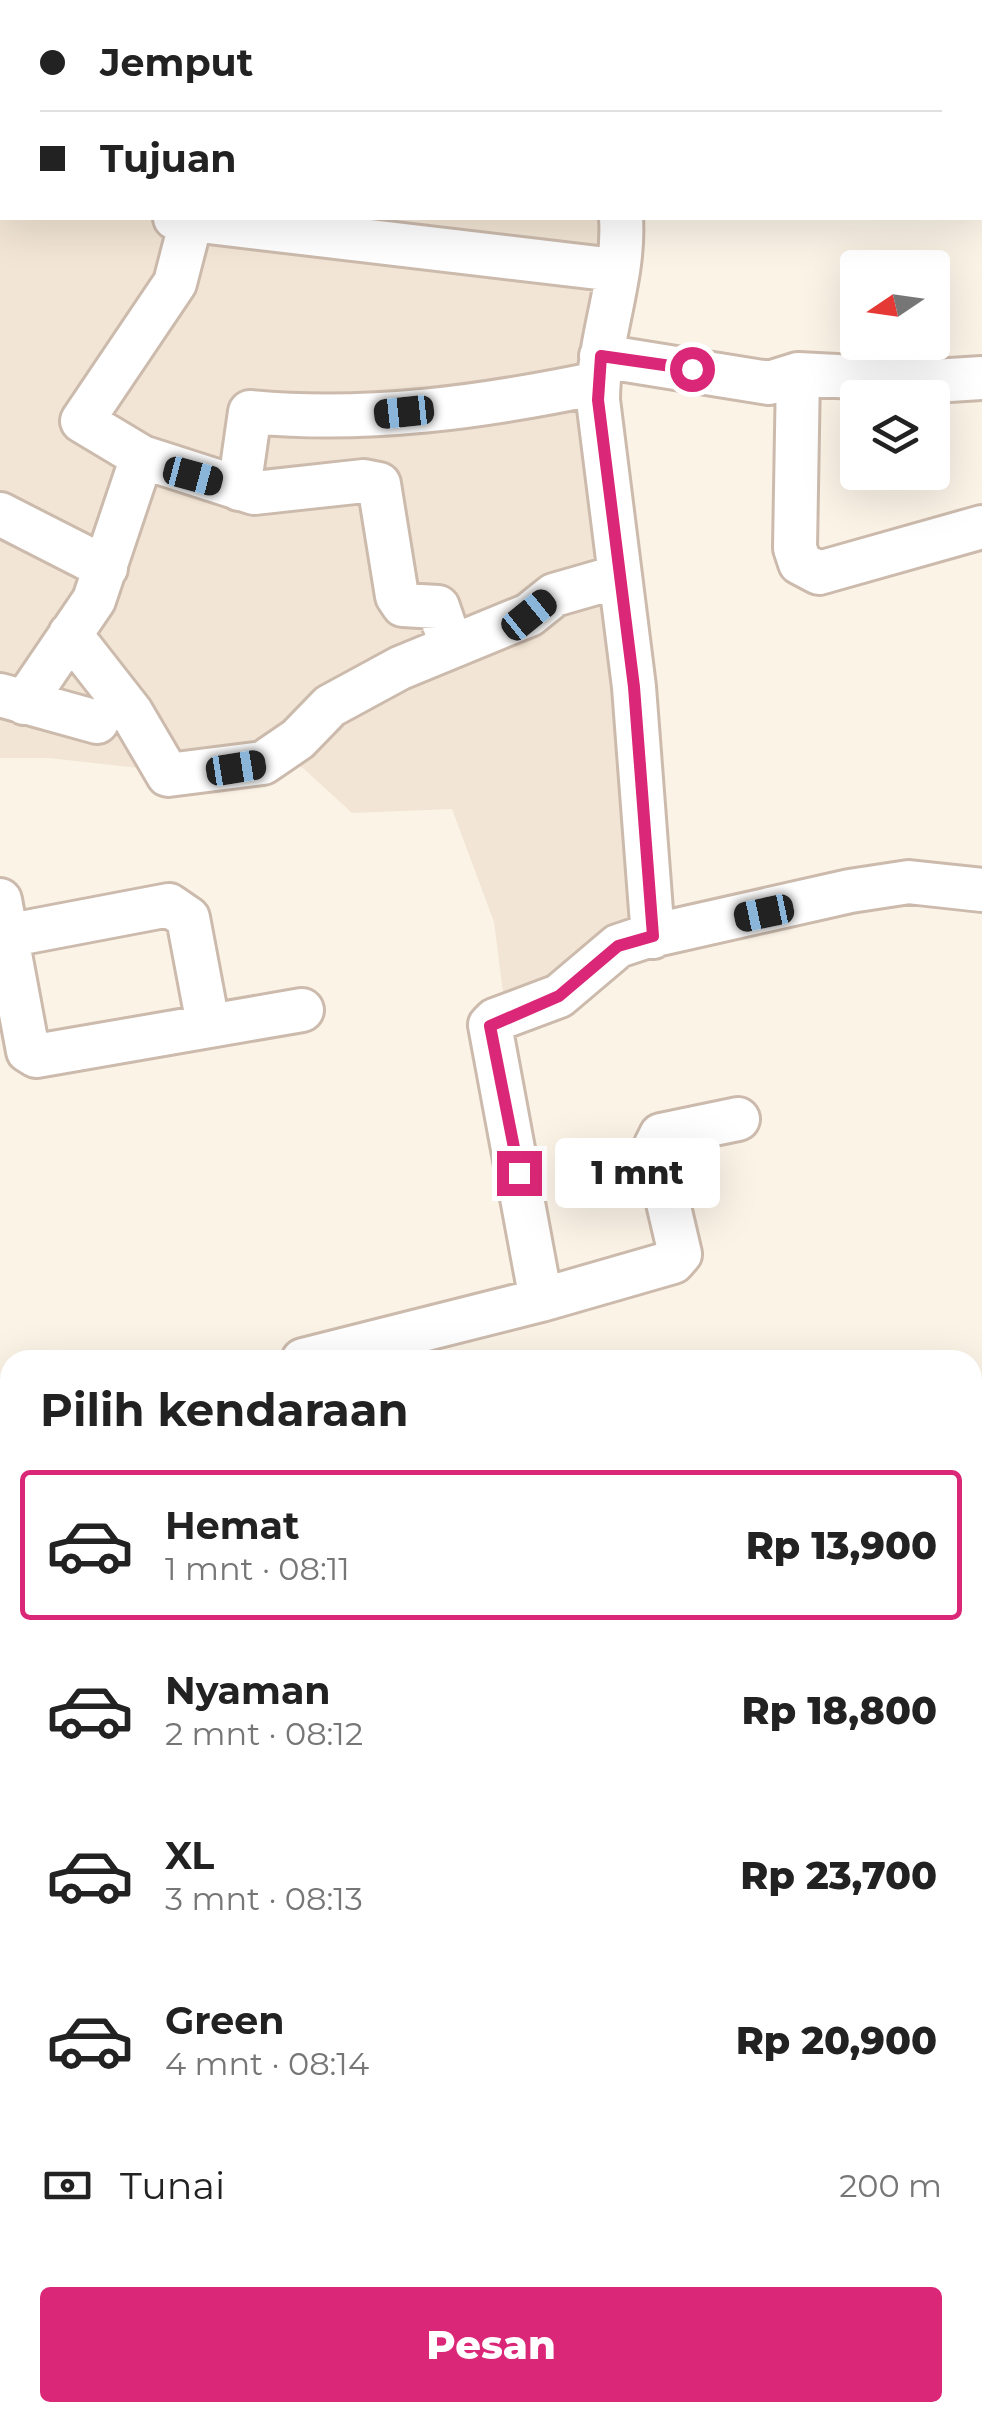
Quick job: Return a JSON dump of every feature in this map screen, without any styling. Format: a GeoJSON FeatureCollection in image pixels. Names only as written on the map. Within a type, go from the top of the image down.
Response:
{"type":"FeatureCollection","features":[{"type":"Feature","properties":{"kind":"street"},"geometry":{"type":"LineString","coordinates":[[183,220],[176,283],[82,421],[142,457],[254,492],[364,481],[379,484],[385,498],[396,596],[404,605],[438,607],[451,645]]}},
{"type":"Feature","properties":{"kind":"street"},"geometry":{"type":"LineString","coordinates":[[191,220],[615,270]]}},
{"type":"Feature","properties":{"kind":"street"},"geometry":{"type":"LineString","coordinates":[[621,220],[599,369],[653,936]]}},
{"type":"Feature","properties":{"kind":"street"},"geometry":{"type":"LineString","coordinates":[[239,488],[250,412],[326,419],[490,406],[599,369],[769,383],[798,374],[934,381],[982,378]]}},
{"type":"Feature","properties":{"kind":"street"},"geometry":{"type":"LineString","coordinates":[[798,374],[795,548],[800,563],[819,572],[982,527]]}},
{"type":"Feature","properties":{"kind":"street"},"geometry":{"type":"LineString","coordinates":[[98,722],[12,699],[89,610],[142,457]]}},
{"type":"Feature","properties":{"kind":"street"},"geometry":{"type":"LineString","coordinates":[[0,514],[106,568]]}},
{"type":"Feature","properties":{"kind":"street"},"geometry":{"type":"LineString","coordinates":[[70,634],[131,712],[168,775],[175,777],[262,764],[298,739],[330,706],[451,645],[529,615],[554,595],[620,576]]}},
{"type":"Feature","properties":{"kind":"street"},"geometry":{"type":"LineString","coordinates":[[541,1300],[490,1026],[559,996],[618,946],[653,936],[850,891],[909,882],[982,890]]}},
{"type":"Feature","properties":{"kind":"street"},"geometry":{"type":"LineString","coordinates":[[208,1024],[188,918],[180,910],[169,905],[3,918],[28,1051],[36,1056],[302,1010]]}},
{"type":"Feature","properties":{"kind":"street"},"geometry":{"type":"LineString","coordinates":[[343,1350],[673,1262],[680,1254],[656,1147],[661,1135],[738,1119]]}},
{"type":"Feature","properties":{"kind":"shaded area"},"geometry":{"type":"Polygon","coordinates":[[[0,220],[620,220],[614,276],[637,927],[506,1016],[494,922],[452,809],[352,813],[303,768],[270,757],[174,772],[49,758],[0,758],[0,220]]]}},
{"type":"Feature","properties":{"kind":"route"},"geometry":{"type":"LineString","coordinates":[[519,1173],[490,1026],[495,1020],[559,996],[618,946],[653,936],[646,884],[634,687],[598,400],[598,367],[601,356],[692,369]]}}]}
